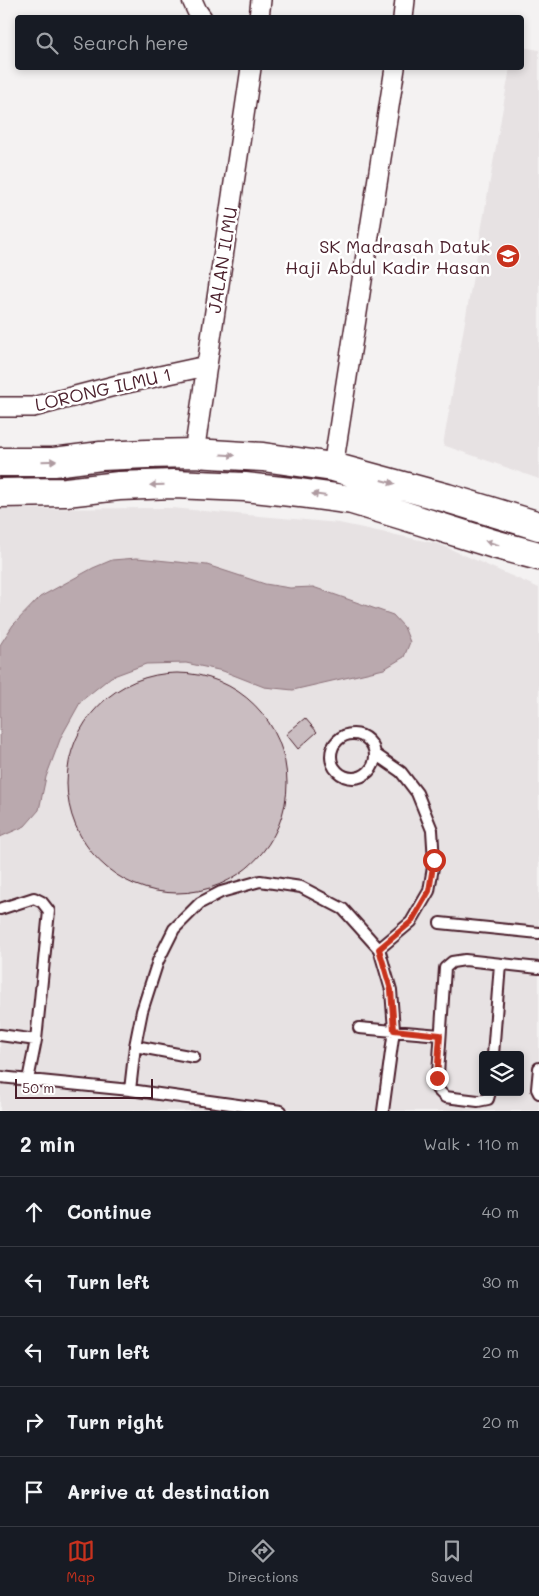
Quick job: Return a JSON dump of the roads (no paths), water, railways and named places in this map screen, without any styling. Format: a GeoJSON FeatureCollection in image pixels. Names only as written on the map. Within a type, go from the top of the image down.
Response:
{"type":"FeatureCollection","features":[{"type":"Feature","properties":{"kind":"main road"},"geometry":{"type":"LineString","coordinates":[[0,462],[54,462],[101,456],[194,453],[263,457],[333,467],[539,526]]}},
{"type":"Feature","properties":{"kind":"main road"},"geometry":{"type":"LineString","coordinates":[[0,493],[66,492],[119,486],[174,484],[244,487],[300,493],[352,500],[539,556]]}},
{"type":"Feature","properties":{"kind":"street"},"geometry":{"type":"LineString","coordinates":[[192,0],[200,15]]}},
{"type":"Feature","properties":{"kind":"street"},"geometry":{"type":"LineString","coordinates":[[259,15],[261,0]]}},
{"type":"Feature","properties":{"kind":"street"},"geometry":{"type":"LineString","coordinates":[[403,15],[405,0]]}},
{"type":"Feature","properties":{"kind":"street","name":"JALAN ILMU"},"geometry":{"type":"LineString","coordinates":[[194,453],[251,70]]}},
{"type":"Feature","properties":{"kind":"street"},"geometry":{"type":"LineString","coordinates":[[333,467],[395,70]]}},
{"type":"Feature","properties":{"kind":"street","name":"LORONG ILMU 1"},"geometry":{"type":"LineString","coordinates":[[0,407],[33,407],[118,385],[206,366]]}},
{"type":"Feature","properties":{"kind":"lane"},"geometry":{"type":"LineString","coordinates":[[375,754],[370,770],[364,776],[356,778],[347,777],[339,773],[331,759],[332,750],[336,742],[351,734],[359,735],[367,739],[375,754],[402,772],[417,793],[432,830],[434,860],[429,891],[411,922],[379,949]]}},
{"type":"Feature","properties":{"kind":"lane"},"geometry":{"type":"LineString","coordinates":[[130,1090],[135,1046],[142,1011],[158,961],[174,929],[200,903],[221,892],[260,881],[301,887],[343,909],[379,949],[391,990],[394,1030],[383,1111]]}},
{"type":"Feature","properties":{"kind":"lane"},"geometry":{"type":"LineString","coordinates":[[0,909],[34,898],[42,902],[49,911],[36,1040],[28,1080]]}},
{"type":"Feature","properties":{"kind":"lane"},"geometry":{"type":"LineString","coordinates":[[440,923],[539,934]]}},
{"type":"Feature","properties":{"kind":"lane"},"geometry":{"type":"LineString","coordinates":[[489,1096],[488,1098],[478,1101],[445,1097],[436,1090],[445,968],[452,962],[465,960],[539,968]]}},
{"type":"Feature","properties":{"kind":"lane"},"geometry":{"type":"LineString","coordinates":[[493,1051],[500,964]]}},
{"type":"Feature","properties":{"kind":"lane"},"geometry":{"type":"LineString","coordinates":[[359,1028],[440,1035]]}},
{"type":"Feature","properties":{"kind":"lane"},"geometry":{"type":"LineString","coordinates":[[0,1035],[36,1040]]}},
{"type":"Feature","properties":{"kind":"lane"},"geometry":{"type":"LineString","coordinates":[[135,1046],[158,1052],[194,1057]]}},
{"type":"Feature","properties":{"kind":"lane"},"geometry":{"type":"LineString","coordinates":[[539,1068],[537,1089],[539,1093]]}},
{"type":"Feature","properties":{"kind":"lane"},"geometry":{"type":"LineString","coordinates":[[0,1077],[130,1090],[281,1111]]}},
{"type":"Feature","properties":{"kind":"place","name":"SK Madrasah Datuk Haji Abdul Kadir Hasan"},"geometry":{"type":"Point","coordinates":[508,256]}}]}
